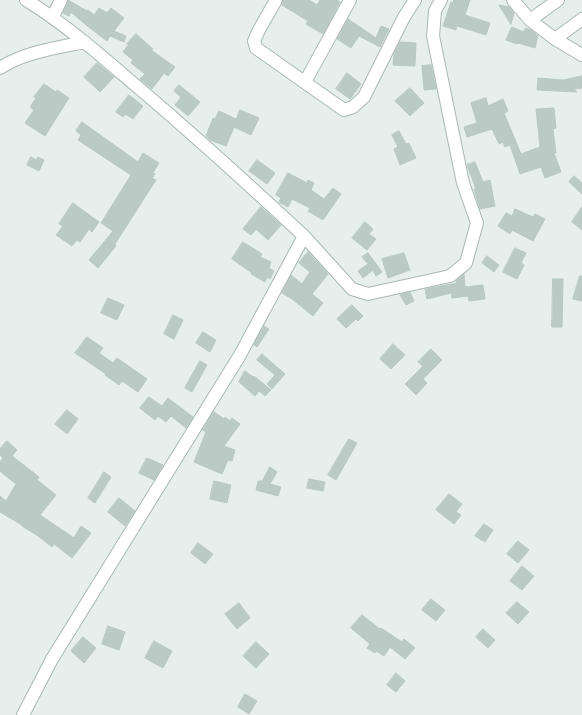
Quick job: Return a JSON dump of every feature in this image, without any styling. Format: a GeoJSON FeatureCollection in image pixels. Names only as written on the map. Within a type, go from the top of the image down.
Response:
{"type":"FeatureCollection","features":[{"type":"Feature","properties":{"kind":"street"},"geometry":{"type":"LineString","coordinates":[[26,0],[53,16],[168,112],[304,236],[352,289],[368,294],[450,276],[466,263],[477,222],[462,183],[433,36],[435,10],[441,0]]}},
{"type":"Feature","properties":{"kind":"street"},"geometry":{"type":"LineString","coordinates":[[53,16],[61,0]]}},
{"type":"Feature","properties":{"kind":"street"},"geometry":{"type":"LineString","coordinates":[[276,0],[254,41],[256,48],[344,110],[353,107],[364,97],[404,16],[415,0]]}},
{"type":"Feature","properties":{"kind":"street"},"geometry":{"type":"LineString","coordinates":[[305,82],[350,0]]}},
{"type":"Feature","properties":{"kind":"street"},"geometry":{"type":"LineString","coordinates":[[530,20],[558,0]]}},
{"type":"Feature","properties":{"kind":"street"},"geometry":{"type":"LineString","coordinates":[[514,1],[530,20],[554,39],[582,55]]}},
{"type":"Feature","properties":{"kind":"street"},"geometry":{"type":"LineString","coordinates":[[554,39],[582,19]]}},
{"type":"Feature","properties":{"kind":"street"},"geometry":{"type":"LineString","coordinates":[[0,68],[10,61],[44,50],[85,42]]}},
{"type":"Feature","properties":{"kind":"street"},"geometry":{"type":"LineString","coordinates":[[24,715],[52,659],[240,355],[304,236]]}},
{"type":"Feature","properties":{"kind":"building"},"geometry":{"type":"Polygon","coordinates":[[[68,0],[87,11],[88,10],[94,15],[99,8],[107,13],[111,8],[124,18],[114,31],[126,36],[124,42],[110,36],[107,41],[71,12],[69,16],[63,13],[68,0]]]}},
{"type":"Feature","properties":{"kind":"building"},"geometry":{"type":"Polygon","coordinates":[[[283,0],[309,0],[317,5],[320,0],[337,0],[340,2],[323,34],[306,24],[308,21],[282,5],[283,0]]]}},
{"type":"Feature","properties":{"kind":"building"},"geometry":{"type":"Polygon","coordinates":[[[454,0],[470,0],[465,15],[490,23],[486,35],[457,26],[456,30],[443,26],[451,2],[453,3],[454,0]]]}},
{"type":"Feature","properties":{"kind":"building"},"geometry":{"type":"Polygon","coordinates":[[[499,5],[509,7],[514,13],[511,24],[499,5]]]}},
{"type":"Feature","properties":{"kind":"building"},"geometry":{"type":"Polygon","coordinates":[[[348,19],[376,38],[381,26],[389,29],[380,47],[359,36],[351,48],[337,39],[348,19]]]}},
{"type":"Feature","properties":{"kind":"building"},"geometry":{"type":"Polygon","coordinates":[[[512,27],[524,32],[525,28],[531,30],[538,36],[535,48],[506,40],[512,27]]]}},
{"type":"Feature","properties":{"kind":"building"},"geometry":{"type":"Polygon","coordinates":[[[136,34],[153,49],[151,50],[175,67],[168,76],[164,73],[152,89],[140,79],[145,74],[131,63],[133,60],[123,52],[129,44],[127,44],[136,34]]]}},
{"type":"Feature","properties":{"kind":"building"},"geometry":{"type":"Polygon","coordinates":[[[400,42],[416,43],[415,66],[393,65],[394,54],[400,42]]]}},
{"type":"Feature","properties":{"kind":"building"},"geometry":{"type":"Polygon","coordinates":[[[97,63],[114,77],[100,92],[84,77],[97,63]]]}},
{"type":"Feature","properties":{"kind":"building"},"geometry":{"type":"Polygon","coordinates":[[[431,65],[436,89],[424,90],[422,66],[431,65]]]}},
{"type":"Feature","properties":{"kind":"building"},"geometry":{"type":"Polygon","coordinates":[[[347,73],[361,84],[350,99],[336,89],[347,73]]]}},
{"type":"Feature","properties":{"kind":"building"},"geometry":{"type":"Polygon","coordinates":[[[582,76],[582,88],[574,89],[577,92],[537,90],[538,78],[563,80],[582,76]]]}},
{"type":"Feature","properties":{"kind":"building"},"geometry":{"type":"Polygon","coordinates":[[[44,84],[69,98],[45,136],[25,123],[34,110],[30,107],[36,98],[34,97],[44,84]]]}},
{"type":"Feature","properties":{"kind":"building"},"geometry":{"type":"Polygon","coordinates":[[[179,85],[200,102],[188,116],[175,105],[181,97],[174,91],[179,85]]]}},
{"type":"Feature","properties":{"kind":"building"},"geometry":{"type":"Polygon","coordinates":[[[410,88],[424,103],[410,116],[395,101],[410,88]]]}},
{"type":"Feature","properties":{"kind":"building"},"geometry":{"type":"Polygon","coordinates":[[[129,95],[143,106],[133,119],[125,114],[123,117],[116,112],[129,95]]]}},
{"type":"Feature","properties":{"kind":"building"},"geometry":{"type":"Polygon","coordinates":[[[486,98],[488,106],[503,99],[508,111],[504,113],[521,154],[540,147],[536,109],[554,108],[556,128],[553,129],[556,153],[554,153],[561,172],[545,178],[541,167],[520,174],[510,145],[505,147],[503,142],[499,144],[492,129],[467,137],[464,127],[477,123],[471,103],[486,98]]]}},
{"type":"Feature","properties":{"kind":"building"},"geometry":{"type":"Polygon","coordinates":[[[240,110],[259,118],[251,135],[234,127],[226,146],[210,140],[206,136],[213,118],[215,119],[219,111],[236,119],[240,110]]]}},
{"type":"Feature","properties":{"kind":"building"},"geometry":{"type":"Polygon","coordinates":[[[82,122],[138,162],[143,153],[159,163],[153,173],[155,174],[152,178],[156,180],[115,244],[116,246],[98,268],[89,260],[113,231],[101,223],[131,175],[78,140],[81,135],[76,131],[82,122]]]}},
{"type":"Feature","properties":{"kind":"building"},"geometry":{"type":"Polygon","coordinates":[[[399,131],[406,144],[409,143],[416,158],[400,165],[394,149],[398,147],[392,135],[399,131]]]}},
{"type":"Feature","properties":{"kind":"building"},"geometry":{"type":"Polygon","coordinates":[[[31,157],[36,160],[38,157],[44,160],[39,171],[27,165],[31,157]]]}},
{"type":"Feature","properties":{"kind":"building"},"geometry":{"type":"Polygon","coordinates":[[[257,160],[275,173],[267,184],[249,171],[257,160]]]}},
{"type":"Feature","properties":{"kind":"building"},"geometry":{"type":"Polygon","coordinates":[[[475,162],[483,182],[490,180],[495,206],[480,209],[474,189],[476,189],[467,165],[475,162]]]}},
{"type":"Feature","properties":{"kind":"building"},"geometry":{"type":"Polygon","coordinates":[[[288,173],[307,183],[308,180],[314,183],[311,190],[324,199],[333,188],[341,194],[323,220],[308,211],[310,208],[292,199],[288,207],[279,202],[281,198],[276,195],[288,173]]]}},
{"type":"Feature","properties":{"kind":"building"},"geometry":{"type":"Polygon","coordinates":[[[574,176],[582,183],[582,194],[569,182],[574,176]]]}},
{"type":"Feature","properties":{"kind":"building"},"geometry":{"type":"Polygon","coordinates":[[[73,203],[99,222],[92,232],[89,229],[80,242],[77,240],[72,246],[56,235],[63,226],[59,224],[73,203]]]}},
{"type":"Feature","properties":{"kind":"building"},"geometry":{"type":"Polygon","coordinates":[[[261,207],[281,225],[268,240],[256,229],[251,235],[243,229],[261,207]]]}},
{"type":"Feature","properties":{"kind":"building"},"geometry":{"type":"Polygon","coordinates":[[[582,207],[582,230],[572,222],[582,207]]]}},
{"type":"Feature","properties":{"kind":"building"},"geometry":{"type":"Polygon","coordinates":[[[515,209],[533,217],[535,214],[545,219],[533,241],[512,230],[510,234],[498,226],[506,213],[512,216],[515,209]]]}},
{"type":"Feature","properties":{"kind":"building"},"geometry":{"type":"Polygon","coordinates":[[[365,222],[373,229],[369,234],[376,239],[367,250],[352,238],[365,222]]]}},
{"type":"Feature","properties":{"kind":"building"},"geometry":{"type":"Polygon","coordinates":[[[243,242],[262,254],[260,257],[271,262],[269,268],[274,271],[270,279],[267,277],[265,282],[251,274],[252,273],[232,259],[243,242]]]}},
{"type":"Feature","properties":{"kind":"building"},"geometry":{"type":"Polygon","coordinates":[[[515,248],[526,253],[521,263],[524,265],[517,279],[503,272],[515,248]]]}},
{"type":"Feature","properties":{"kind":"building"},"geometry":{"type":"Polygon","coordinates":[[[308,252],[328,274],[312,294],[323,303],[313,316],[282,293],[291,275],[302,284],[310,272],[299,263],[308,252]]]}},
{"type":"Feature","properties":{"kind":"building"},"geometry":{"type":"Polygon","coordinates":[[[368,253],[382,272],[376,276],[373,270],[363,278],[358,271],[368,264],[362,257],[368,253]]]}},
{"type":"Feature","properties":{"kind":"building"},"geometry":{"type":"Polygon","coordinates":[[[404,253],[410,270],[388,278],[382,259],[404,253]]]}},
{"type":"Feature","properties":{"kind":"building"},"geometry":{"type":"Polygon","coordinates":[[[487,256],[499,265],[494,272],[482,263],[487,256]]]}},
{"type":"Feature","properties":{"kind":"building"},"geometry":{"type":"Polygon","coordinates":[[[464,274],[465,287],[483,285],[485,299],[469,301],[468,296],[452,298],[451,293],[427,299],[425,289],[457,283],[456,281],[464,274]]]}},
{"type":"Feature","properties":{"kind":"building"},"geometry":{"type":"Polygon","coordinates":[[[580,276],[582,276],[582,301],[573,299],[580,276]]]}},
{"type":"Feature","properties":{"kind":"building"},"geometry":{"type":"Polygon","coordinates":[[[553,279],[563,279],[562,327],[552,327],[553,279]]]}},
{"type":"Feature","properties":{"kind":"building"},"geometry":{"type":"Polygon","coordinates":[[[410,292],[414,301],[406,305],[400,295],[410,292]]]}},
{"type":"Feature","properties":{"kind":"building"},"geometry":{"type":"Polygon","coordinates":[[[108,298],[124,305],[117,320],[101,313],[108,298]]]}},
{"type":"Feature","properties":{"kind":"building"},"geometry":{"type":"Polygon","coordinates":[[[352,305],[363,316],[358,321],[356,319],[346,328],[337,319],[352,305]]]}},
{"type":"Feature","properties":{"kind":"building"},"geometry":{"type":"Polygon","coordinates":[[[173,315],[183,320],[174,339],[164,334],[173,315]]]}},
{"type":"Feature","properties":{"kind":"building"},"geometry":{"type":"Polygon","coordinates":[[[264,326],[269,329],[257,347],[254,345],[264,326]]]}},
{"type":"Feature","properties":{"kind":"building"},"geometry":{"type":"Polygon","coordinates":[[[203,332],[216,340],[210,352],[196,343],[203,332]]]}},
{"type":"Feature","properties":{"kind":"building"},"geometry":{"type":"Polygon","coordinates":[[[87,337],[103,348],[99,353],[113,363],[117,358],[147,379],[138,392],[122,381],[119,385],[105,375],[106,374],[75,353],[87,337]]]}},
{"type":"Feature","properties":{"kind":"building"},"geometry":{"type":"Polygon","coordinates":[[[393,344],[405,355],[391,369],[380,359],[393,344]]]}},
{"type":"Feature","properties":{"kind":"building"},"geometry":{"type":"Polygon","coordinates":[[[431,349],[442,360],[423,379],[427,383],[416,395],[405,384],[423,366],[418,362],[431,349]]]}},
{"type":"Feature","properties":{"kind":"building"},"geometry":{"type":"Polygon","coordinates":[[[262,354],[285,374],[272,389],[267,384],[275,375],[257,360],[262,354]]]}},
{"type":"Feature","properties":{"kind":"building"},"geometry":{"type":"Polygon","coordinates":[[[200,361],[207,365],[192,392],[185,388],[200,361]]]}},
{"type":"Feature","properties":{"kind":"building"},"geometry":{"type":"Polygon","coordinates":[[[245,371],[253,377],[254,376],[271,390],[265,396],[259,391],[255,396],[239,382],[245,371]]]}},
{"type":"Feature","properties":{"kind":"building"},"geometry":{"type":"Polygon","coordinates":[[[149,397],[162,406],[168,398],[193,417],[186,428],[171,416],[166,422],[158,416],[155,420],[140,408],[149,397]]]}},
{"type":"Feature","properties":{"kind":"building"},"geometry":{"type":"Polygon","coordinates":[[[67,410],[78,419],[67,434],[55,424],[67,410]]]}},
{"type":"Feature","properties":{"kind":"building"},"geometry":{"type":"Polygon","coordinates":[[[214,412],[224,419],[225,417],[230,421],[232,418],[240,424],[224,446],[235,450],[232,461],[228,460],[222,474],[194,462],[206,432],[203,430],[214,412]]]}},
{"type":"Feature","properties":{"kind":"building"},"geometry":{"type":"Polygon","coordinates":[[[349,439],[357,443],[336,480],[328,475],[349,439]]]}},
{"type":"Feature","properties":{"kind":"building"},"geometry":{"type":"Polygon","coordinates":[[[7,441],[17,450],[12,456],[39,477],[37,480],[56,495],[40,515],[74,538],[81,526],[91,533],[72,558],[54,544],[52,547],[22,525],[0,512],[0,496],[6,501],[16,484],[0,471],[0,462],[3,458],[0,455],[0,449],[7,441]]]}},
{"type":"Feature","properties":{"kind":"building"},"geometry":{"type":"Polygon","coordinates":[[[147,458],[163,465],[154,480],[139,473],[147,458]]]}},
{"type":"Feature","properties":{"kind":"building"},"geometry":{"type":"Polygon","coordinates":[[[270,467],[277,472],[270,484],[281,487],[278,496],[256,490],[258,481],[262,481],[270,467]]]}},
{"type":"Feature","properties":{"kind":"building"},"geometry":{"type":"Polygon","coordinates":[[[104,472],[111,477],[95,503],[88,498],[104,472]]]}},
{"type":"Feature","properties":{"kind":"building"},"geometry":{"type":"Polygon","coordinates":[[[309,479],[325,482],[323,491],[307,488],[309,479]]]}},
{"type":"Feature","properties":{"kind":"building"},"geometry":{"type":"Polygon","coordinates":[[[214,481],[231,485],[227,503],[210,499],[214,481]]]}},
{"type":"Feature","properties":{"kind":"building"},"geometry":{"type":"Polygon","coordinates":[[[449,494],[462,504],[456,512],[461,515],[454,524],[436,510],[449,494]]]}},
{"type":"Feature","properties":{"kind":"building"},"geometry":{"type":"Polygon","coordinates":[[[119,498],[135,511],[125,526],[108,512],[119,498]]]}},
{"type":"Feature","properties":{"kind":"building"},"geometry":{"type":"Polygon","coordinates":[[[484,524],[493,530],[485,542],[475,536],[484,524]]]}},
{"type":"Feature","properties":{"kind":"building"},"geometry":{"type":"Polygon","coordinates":[[[518,541],[529,550],[518,563],[507,554],[518,541]]]}},
{"type":"Feature","properties":{"kind":"building"},"geometry":{"type":"Polygon","coordinates":[[[198,543],[213,554],[205,564],[191,553],[198,543]]]}},
{"type":"Feature","properties":{"kind":"building"},"geometry":{"type":"Polygon","coordinates":[[[522,566],[534,576],[522,590],[510,581],[522,566]]]}},
{"type":"Feature","properties":{"kind":"building"},"geometry":{"type":"Polygon","coordinates":[[[431,599],[445,610],[436,621],[422,610],[431,599]]]}},
{"type":"Feature","properties":{"kind":"building"},"geometry":{"type":"Polygon","coordinates":[[[517,602],[529,612],[518,624],[506,613],[517,602]]]}},
{"type":"Feature","properties":{"kind":"building"},"geometry":{"type":"Polygon","coordinates":[[[239,603],[250,618],[237,629],[225,614],[239,603]]]}},
{"type":"Feature","properties":{"kind":"building"},"geometry":{"type":"Polygon","coordinates":[[[362,615],[380,629],[381,628],[402,642],[404,639],[415,648],[405,659],[390,647],[384,656],[376,651],[375,653],[367,648],[370,644],[351,628],[362,615]]]}},
{"type":"Feature","properties":{"kind":"building"},"geometry":{"type":"Polygon","coordinates":[[[108,626],[125,632],[119,650],[102,644],[108,626]]]}},
{"type":"Feature","properties":{"kind":"building"},"geometry":{"type":"Polygon","coordinates":[[[483,629],[495,640],[488,648],[476,637],[483,629]]]}},
{"type":"Feature","properties":{"kind":"building"},"geometry":{"type":"Polygon","coordinates":[[[83,637],[96,648],[84,663],[71,651],[83,637]]]}},
{"type":"Feature","properties":{"kind":"building"},"geometry":{"type":"Polygon","coordinates":[[[154,641],[172,651],[163,668],[145,658],[154,641]]]}},
{"type":"Feature","properties":{"kind":"building"},"geometry":{"type":"Polygon","coordinates":[[[256,642],[269,654],[256,668],[243,656],[256,642]]]}},
{"type":"Feature","properties":{"kind":"building"},"geometry":{"type":"Polygon","coordinates":[[[396,673],[405,681],[396,692],[387,685],[396,673]]]}},
{"type":"Feature","properties":{"kind":"building"},"geometry":{"type":"Polygon","coordinates":[[[245,694],[257,701],[249,714],[238,707],[245,694]]]}}]}
